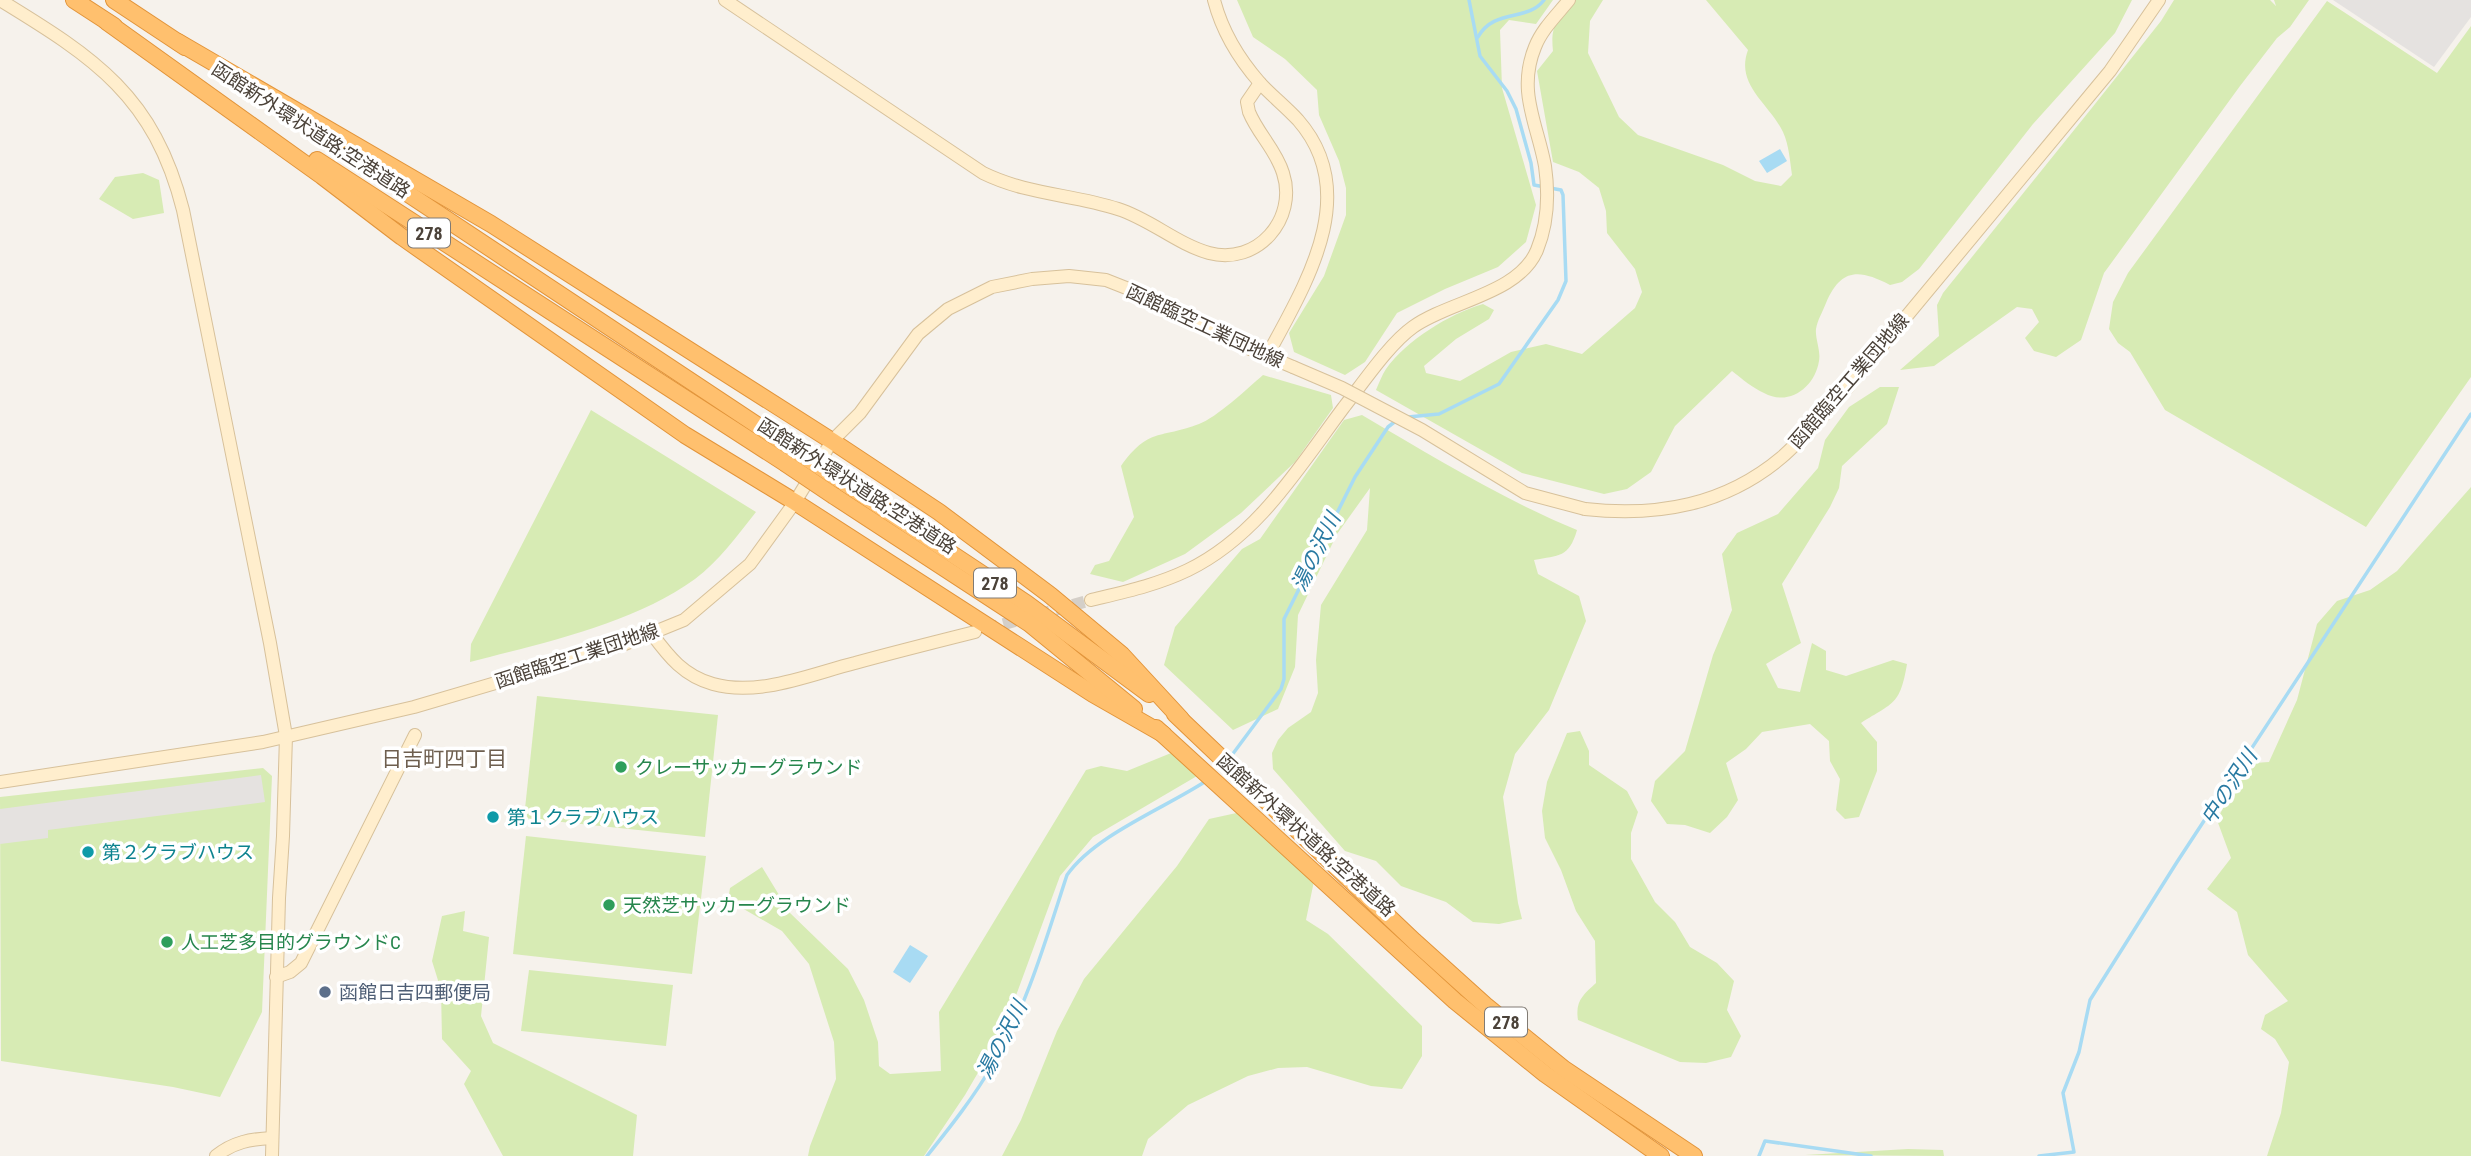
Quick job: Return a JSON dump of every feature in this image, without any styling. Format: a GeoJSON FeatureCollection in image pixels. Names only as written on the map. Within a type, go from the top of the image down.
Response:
{"type":"FeatureCollection","features":[{"type":"Feature","properties":{"kind":"highway","name":"函館新外環状道路;空港道路"},"geometry":{"type":"LineString","coordinates":[[74,0],[789,456],[840,480],[1026,603],[1149,689],[1413,941],[1485,1005],[1554,1061],[1694,1156]]}},
{"type":"Feature","properties":{"kind":"highway","name":"函館新外環状道路;空港道路"},"geometry":{"type":"LineString","coordinates":[[114,0],[789,456],[834,496],[1030,624],[1130,710],[1163,734],[1455,1001],[1545,1074],[1661,1156]]}},
{"type":"Feature","properties":{"kind":"highway"},"geometry":{"type":"LineString","coordinates":[[107,22],[322,176],[413,245],[685,435],[795,502],[1093,694],[1130,710]]}},
{"type":"Feature","properties":{"kind":"highway"},"geometry":{"type":"LineString","coordinates":[[178,42],[491,224],[939,512],[1050,595],[1122,655],[1149,689]]}},
{"type":"Feature","properties":{"kind":"street"},"geometry":{"type":"LineString","coordinates":[[0,0],[102,68],[146,121],[168,162],[188,232],[286,736],[272,1156]]}},
{"type":"Feature","properties":{"kind":"street"},"geometry":{"type":"LineString","coordinates":[[725,0],[983,173],[1021,188],[1100,204],[1133,214],[1212,254],[1239,254],[1266,241],[1275,230],[1286,205],[1283,171],[1249,113],[1247,102],[1260,83]]}},
{"type":"Feature","properties":{"kind":"street"},"geometry":{"type":"LineString","coordinates":[[1214,0],[1217,13],[1234,49],[1260,83],[1299,121],[1323,165],[1327,219],[1319,249],[1267,356]]}},
{"type":"Feature","properties":{"kind":"street"},"geometry":{"type":"LineString","coordinates":[[1091,600],[1141,587],[1190,569],[1223,549],[1270,506],[1367,378],[1412,327],[1505,283],[1522,271],[1536,253],[1544,230],[1547,195],[1528,101],[1527,75],[1536,45],[1569,0]]}},
{"type":"Feature","properties":{"kind":"street","name":"函館臨空工業団地線"},"geometry":{"type":"LineString","coordinates":[[0,782],[263,743],[414,707],[551,667],[652,634],[684,620],[750,564],[795,502],[832,441],[860,413],[918,334],[948,309],[992,288],[1032,279],[1069,276],[1106,280],[1144,295],[1231,341],[1342,388],[1422,430],[1525,492],[1585,509],[1645,512],[1679,507],[1734,488],[1782,457],[1828,411],[2092,92],[2159,0]]}},
{"type":"Feature","properties":{"kind":"street"},"geometry":{"type":"LineString","coordinates":[[652,634],[671,660],[690,675],[714,684],[743,687],[778,683],[975,632]]}},
{"type":"Feature","properties":{"kind":"street"},"geometry":{"type":"LineString","coordinates":[[276,977],[290,972],[301,963],[415,735]]}},
{"type":"Feature","properties":{"kind":"street"},"geometry":{"type":"LineString","coordinates":[[216,1156],[237,1143],[272,1138]]}},
{"type":"Feature","properties":{"kind":"green space"},"geometry":{"type":"Polygon","coordinates":[[[1237,0],[1553,0],[1536,24],[1509,20],[1500,30],[1502,88],[1536,205],[1526,242],[1498,267],[1397,313],[1365,362],[1345,375],[1294,352],[1289,333],[1324,276],[1346,215],[1346,188],[1339,161],[1319,115],[1317,90],[1285,59],[1253,37],[1237,0]]]}},
{"type":"Feature","properties":{"kind":"green space"},"geometry":{"type":"Polygon","coordinates":[[[1575,0],[1603,0],[1590,21],[1588,53],[1619,117],[1638,135],[1723,165],[1755,181],[1781,186],[1792,175],[1783,132],[1750,84],[1745,62],[1748,50],[1706,0],[2132,0],[2115,33],[2033,124],[1919,269],[1902,282],[1890,285],[1860,274],[1852,275],[1838,283],[1816,329],[1819,361],[1817,370],[1806,386],[1791,396],[1773,397],[1756,389],[1732,371],[1675,426],[1651,472],[1627,489],[1604,494],[1522,473],[1376,390],[1386,369],[1405,348],[1443,321],[1470,308],[1483,304],[1494,310],[1489,319],[1456,339],[1424,366],[1426,373],[1460,381],[1511,352],[1546,344],[1582,354],[1635,308],[1642,292],[1635,269],[1607,233],[1606,211],[1599,188],[1579,172],[1553,162],[1537,71],[1553,51],[1556,22],[1575,0]]]}},
{"type":"Feature","properties":{"kind":"green space"},"geometry":{"type":"Polygon","coordinates":[[[2174,0],[2270,0],[2276,6],[2274,0],[2309,0],[2240,86],[2104,273],[2081,340],[2056,357],[2034,351],[2025,338],[2039,322],[2032,309],[2017,307],[1934,366],[1900,370],[1939,336],[1937,305],[1943,293],[2161,21],[2174,0]]]}},
{"type":"Feature","properties":{"kind":"green space"},"geometry":{"type":"Polygon","coordinates":[[[2327,1],[2437,73],[2471,26],[2471,377],[2366,527],[2165,410],[2130,352],[2118,343],[2109,329],[2113,302],[2128,273],[2327,1]]]}},
{"type":"Feature","properties":{"kind":"green space"},"geometry":{"type":"Polygon","coordinates":[[[143,173],[159,180],[164,213],[133,219],[99,199],[115,177],[143,173]]]}},
{"type":"Feature","properties":{"kind":"green space"},"geometry":{"type":"Polygon","coordinates":[[[1263,375],[1331,395],[1333,408],[1295,462],[1241,513],[1185,554],[1123,582],[1090,574],[1095,565],[1109,561],[1134,517],[1121,466],[1131,454],[1156,436],[1206,421],[1263,375]]]}},
{"type":"Feature","properties":{"kind":"green space"},"geometry":{"type":"Polygon","coordinates":[[[1880,387],[1899,387],[1887,424],[1842,466],[1839,488],[1830,507],[1782,584],[1801,643],[1766,664],[1778,688],[1800,692],[1812,643],[1826,651],[1826,670],[1846,676],[1893,660],[1907,664],[1902,688],[1894,701],[1861,723],[1877,742],[1877,771],[1859,817],[1845,819],[1836,810],[1840,779],[1830,761],[1829,741],[1810,724],[1762,732],[1746,749],[1726,763],[1738,800],[1727,817],[1710,833],[1685,825],[1667,824],[1651,801],[1655,781],[1685,751],[1713,655],[1732,610],[1722,554],[1737,533],[1778,514],[1818,468],[1825,440],[1849,407],[1880,387]]]}},
{"type":"Feature","properties":{"kind":"green space"},"geometry":{"type":"Polygon","coordinates":[[[591,410],[756,512],[712,564],[671,595],[587,630],[470,662],[471,644],[591,410]]]}},
{"type":"Feature","properties":{"kind":"green space"},"geometry":{"type":"Polygon","coordinates":[[[1362,415],[1494,491],[1577,530],[1570,546],[1562,554],[1534,560],[1538,574],[1579,596],[1586,621],[1549,710],[1515,754],[1503,797],[1522,919],[1499,924],[1473,922],[1446,902],[1401,886],[1376,861],[1345,851],[1273,769],[1272,753],[1278,740],[1288,728],[1311,712],[1318,693],[1316,660],[1321,605],[1367,530],[1370,488],[1337,534],[1298,615],[1295,667],[1278,709],[1233,730],[1164,665],[1175,627],[1242,549],[1260,539],[1344,420],[1362,415]]]}},
{"type":"Feature","properties":{"kind":"green space"},"geometry":{"type":"Polygon","coordinates":[[[2471,487],[2471,1156],[2267,1156],[2281,1113],[2289,1062],[2275,1039],[2261,1029],[2265,1015],[2288,1001],[2248,955],[2237,912],[2207,889],[2231,858],[2217,820],[2236,782],[2254,763],[2269,762],[2297,700],[2317,624],[2337,601],[2370,590],[2397,571],[2471,487]]]}},
{"type":"Feature","properties":{"kind":"green space","name":"クレーサッカーグラウンド"},"geometry":{"type":"Polygon","coordinates":[[[537,696],[718,715],[705,837],[524,818],[537,696]]]}},
{"type":"Feature","properties":{"kind":"green space"},"geometry":{"type":"Polygon","coordinates":[[[1580,731],[1589,751],[1589,765],[1627,791],[1638,812],[1631,833],[1631,859],[1655,902],[1675,922],[1690,947],[1717,963],[1734,981],[1727,1010],[1741,1036],[1731,1057],[1706,1063],[1680,1062],[1578,1020],[1581,999],[1596,983],[1595,941],[1576,911],[1561,870],[1545,838],[1542,811],[1547,782],[1567,733],[1580,731]]]}},
{"type":"Feature","properties":{"kind":"green space"},"geometry":{"type":"Polygon","coordinates":[[[1176,751],[1197,776],[1093,837],[1060,876],[1004,1028],[965,1095],[924,1156],[808,1156],[836,1079],[834,1042],[809,964],[782,931],[728,900],[730,888],[762,867],[790,913],[848,969],[864,1000],[878,1042],[879,1066],[890,1074],[941,1071],[939,1012],[1086,770],[1101,766],[1127,771],[1176,751]]]}},
{"type":"Feature","properties":{"kind":"green space"},"geometry":{"type":"Polygon","coordinates":[[[263,768],[272,776],[262,1012],[220,1097],[173,1087],[1,1061],[0,797],[263,768]]]}},
{"type":"Feature","properties":{"kind":"green space"},"geometry":{"type":"Polygon","coordinates":[[[1241,812],[1314,881],[1306,920],[1328,934],[1422,1026],[1422,1056],[1402,1089],[1371,1086],[1307,1067],[1278,1068],[1248,1076],[1188,1105],[1148,1139],[1142,1156],[1002,1156],[1021,1120],[1057,1031],[1084,979],[1177,866],[1209,819],[1241,812]]]}},
{"type":"Feature","properties":{"kind":"green space","name":"天然芝サッカーグラウンド"},"geometry":{"type":"Polygon","coordinates":[[[526,836],[706,856],[692,974],[513,954],[526,836]]]}},
{"type":"Feature","properties":{"kind":"green space"},"geometry":{"type":"Polygon","coordinates":[[[465,911],[463,931],[489,937],[481,1016],[493,1043],[637,1115],[633,1156],[503,1156],[464,1084],[471,1071],[442,1039],[441,990],[432,961],[442,916],[465,911]]]}},
{"type":"Feature","properties":{"kind":"green space"},"geometry":{"type":"Polygon","coordinates":[[[529,970],[673,985],[666,1046],[521,1031],[529,970]]]}},
{"type":"Feature","properties":{"kind":"green space"},"geometry":{"type":"Polygon","coordinates":[[[1908,1149],[1943,1150],[1944,1156],[1805,1155],[1908,1149]]]}},
{"type":"Feature","properties":{"kind":"shaded area"},"geometry":{"type":"Polygon","coordinates":[[[2333,0],[2471,0],[2471,17],[2434,67],[2333,0]]]}},
{"type":"Feature","properties":{"kind":"shaded area"},"geometry":{"type":"Polygon","coordinates":[[[261,775],[265,802],[48,830],[48,838],[0,844],[0,809],[261,775]]]}},
{"type":"Feature","properties":{"kind":"water"},"geometry":{"type":"Polygon","coordinates":[[[1780,149],[1787,161],[1767,173],[1759,161],[1780,149]]]}},
{"type":"Feature","properties":{"kind":"water"},"geometry":{"type":"Polygon","coordinates":[[[910,945],[928,956],[910,983],[893,972],[910,945]]]}},
{"type":"Feature","properties":{"kind":"waterway","name":"湯の沢川"},"geometry":{"type":"LineString","coordinates":[[1408,417],[1439,414],[1499,384],[1558,300],[1566,281],[1563,195],[1561,190],[1534,185],[1531,163],[1516,109],[1507,91],[1480,56],[1469,0]]}},
{"type":"Feature","properties":{"kind":"waterway","name":"湯の沢川"},"geometry":{"type":"LineString","coordinates":[[1478,37],[1493,22],[1529,11],[1544,0]]}},
{"type":"Feature","properties":{"kind":"waterway","name":"中の沢川"},"geometry":{"type":"LineString","coordinates":[[2039,1156],[2074,1152],[2063,1093],[2079,1052],[2090,1000],[2177,862],[2471,414]]}},
{"type":"Feature","properties":{"kind":"waterway","name":"湯の沢川"},"geometry":{"type":"LineString","coordinates":[[1229,759],[1281,689],[1284,679],[1284,619],[1355,477],[1388,427],[1397,420]]}},
{"type":"Feature","properties":{"kind":"waterway","name":"湯の沢川"},"geometry":{"type":"LineString","coordinates":[[927,1156],[978,1088],[1005,1042],[1035,972],[1067,875],[1079,861],[1112,835],[1206,781]]}},
{"type":"Feature","properties":{"kind":"waterway","name":"中の沢川"},"geometry":{"type":"LineString","coordinates":[[1759,1156],[1765,1141],[1871,1156]]}},
{"type":"Feature","properties":{"kind":"tunnel"},"geometry":{"type":"LineString","coordinates":[[986,629],[1091,600]]}},
{"type":"Feature","properties":{"kind":"place","name":"クレーサッカーグラウンド"},"geometry":{"type":"Point","coordinates":[621,767]}},
{"type":"Feature","properties":{"kind":"place","name":"第１クラブハウス"},"geometry":{"type":"Point","coordinates":[493,817]}},
{"type":"Feature","properties":{"kind":"place","name":"第２クラブハウス"},"geometry":{"type":"Point","coordinates":[88,852]}},
{"type":"Feature","properties":{"kind":"place","name":"天然芝サッカーグラウンド"},"geometry":{"type":"Point","coordinates":[609,905]}},
{"type":"Feature","properties":{"kind":"place","name":"人工芝多目的グラウンドC"},"geometry":{"type":"Point","coordinates":[167,942]}},
{"type":"Feature","properties":{"kind":"place","name":"函館日吉四郵便局"},"geometry":{"type":"Point","coordinates":[325,992]}},
{"type":"Feature","properties":{"kind":"district","name":"日吉町四丁目"},"geometry":{"type":"Point","coordinates":[444,759]}}]}
